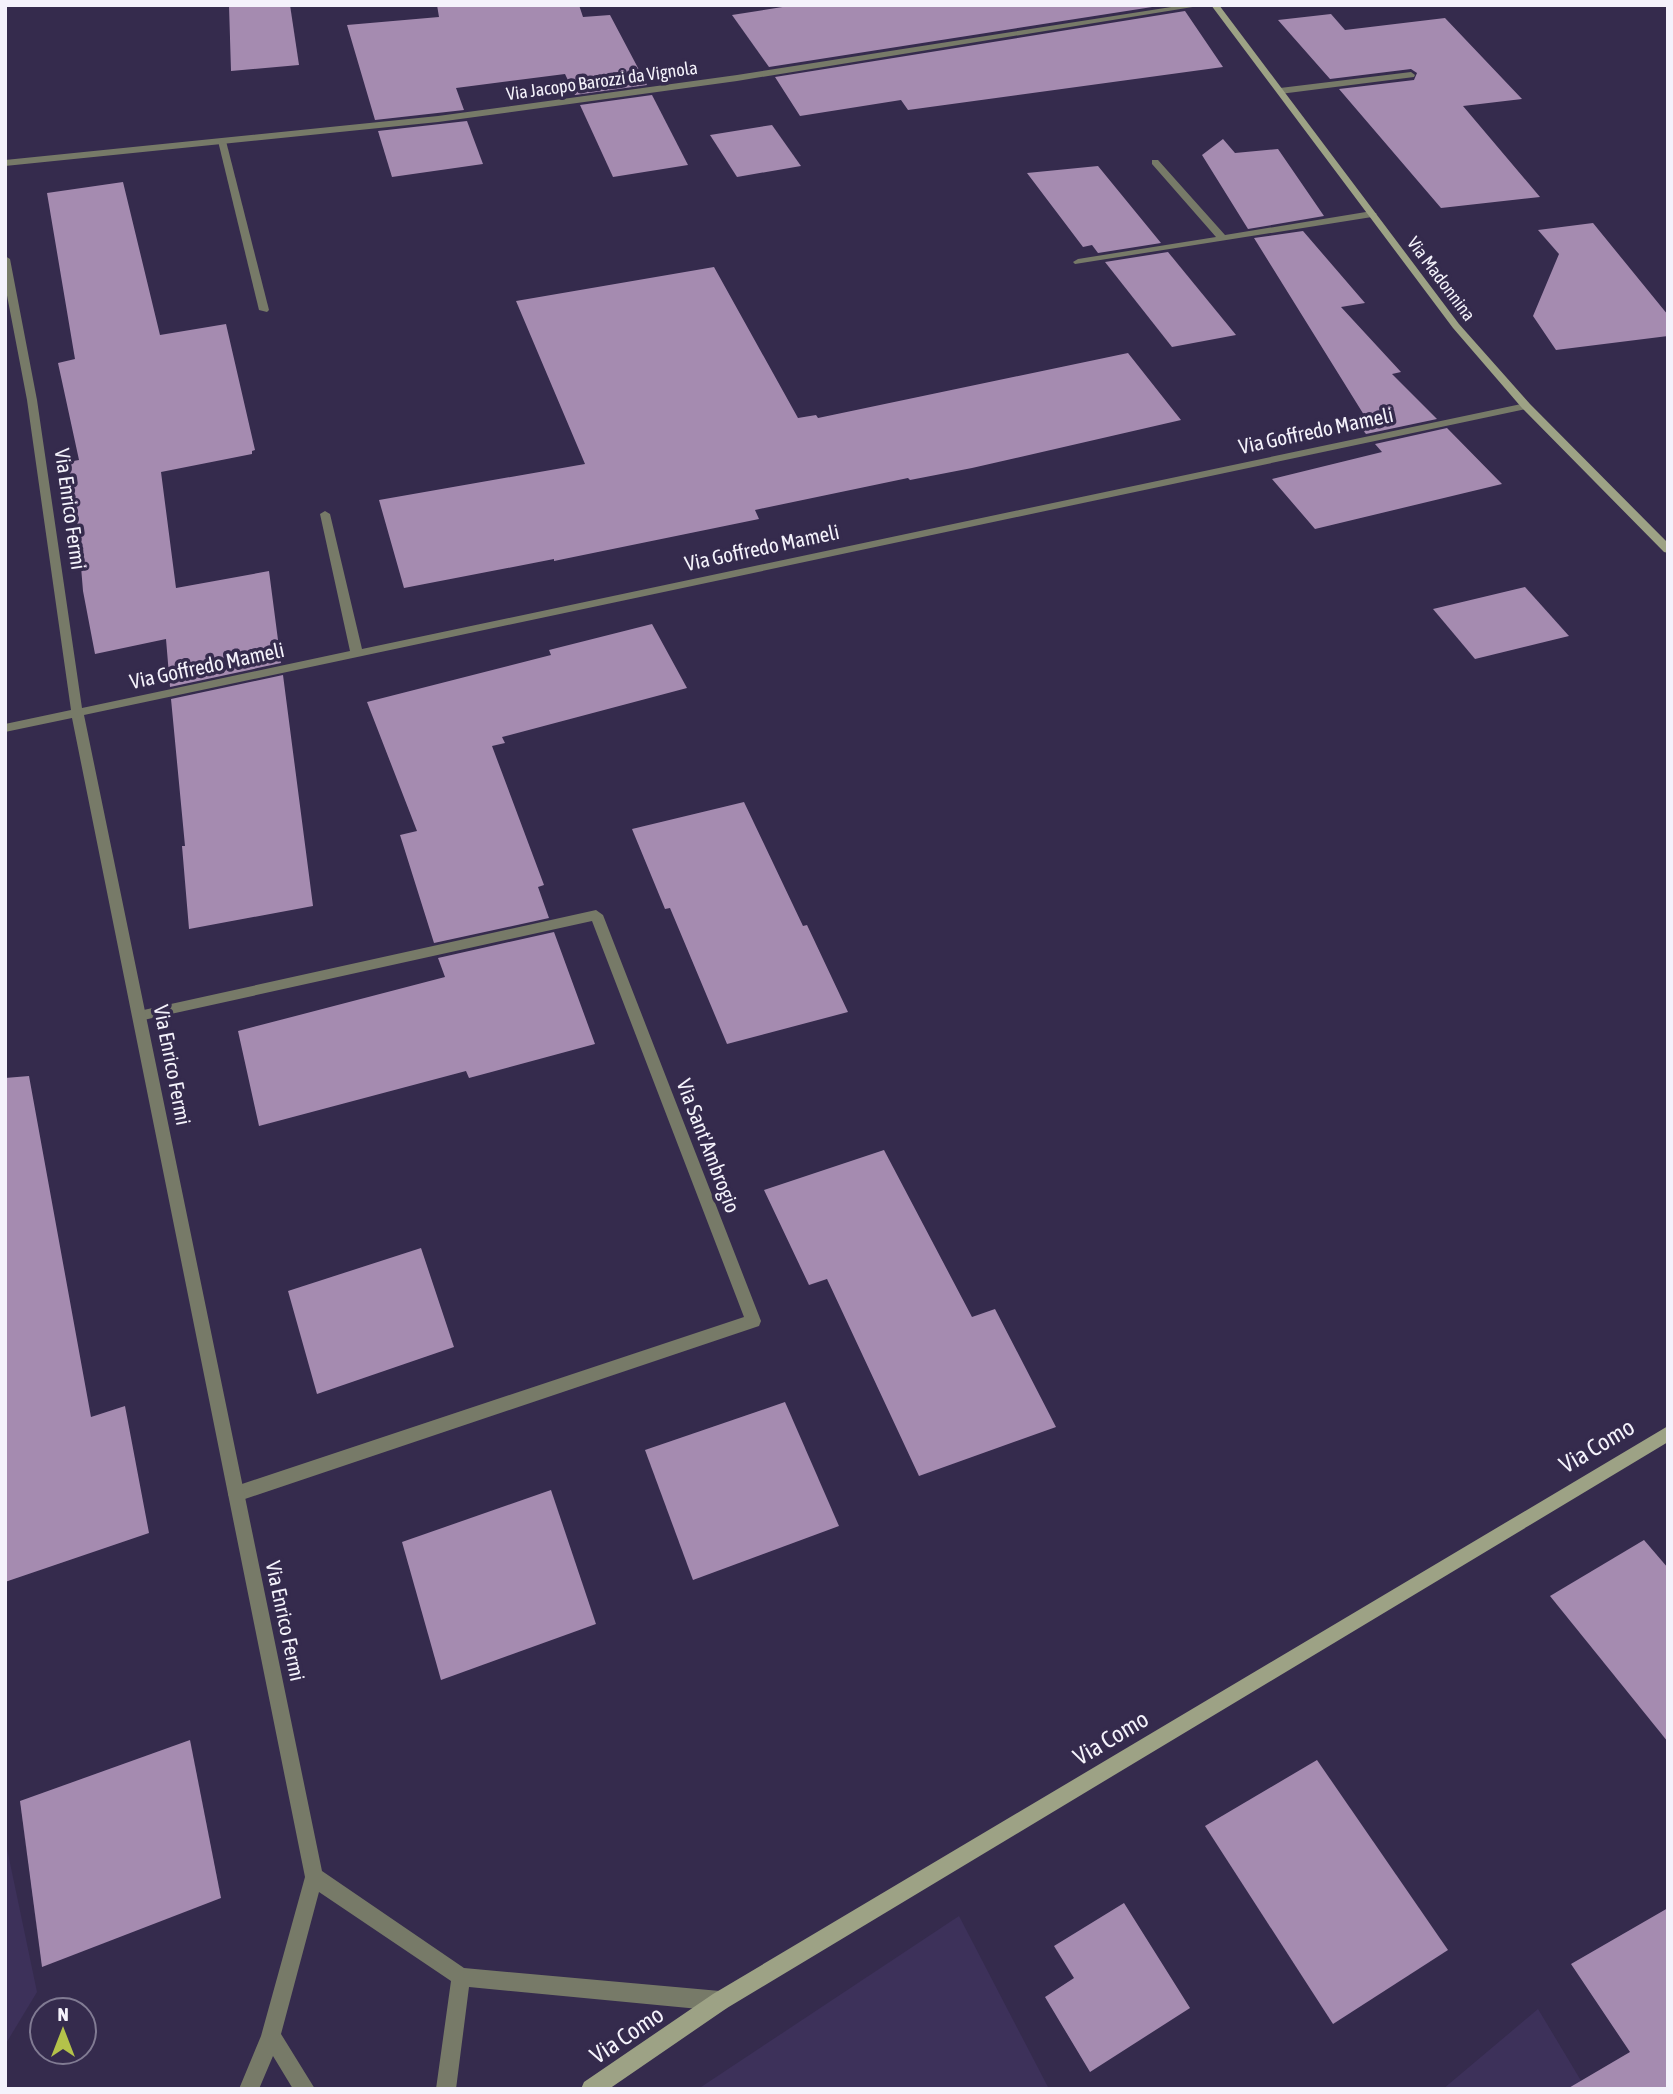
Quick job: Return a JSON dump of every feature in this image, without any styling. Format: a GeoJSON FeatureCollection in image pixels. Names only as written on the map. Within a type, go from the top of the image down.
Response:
{"type":"FeatureCollection","features":[{"type":"Feature","properties":{"kind":"street","name":"Via Jacopo Barozzi da Vignola"},"geometry":{"type":"LineString","coordinates":[[5,163],[438,119],[723,80],[1201,5]]}},
{"type":"Feature","properties":{"kind":"street","name":"Via Madonnina"},"geometry":{"type":"LineString","coordinates":[[1215,5],[1456,326],[1526,406],[1668,550]]}},
{"type":"Feature","properties":{"kind":"street"},"geometry":{"type":"LineString","coordinates":[[1280,91],[1410,75]]}},
{"type":"Feature","properties":{"kind":"street"},"geometry":{"type":"LineString","coordinates":[[222,141],[264,310]]}},
{"type":"Feature","properties":{"kind":"street"},"geometry":{"type":"LineString","coordinates":[[1155,162],[1222,238]]}},
{"type":"Feature","properties":{"kind":"street"},"geometry":{"type":"LineString","coordinates":[[1077,262],[1372,214]]}},
{"type":"Feature","properties":{"kind":"street","name":"Via Enrico Fermi"},"geometry":{"type":"LineString","coordinates":[[5,260],[32,400],[77,713],[314,1877],[271,2035],[249,2089]]}},
{"type":"Feature","properties":{"kind":"street","name":"Via Goffredo Mameli"},"geometry":{"type":"LineString","coordinates":[[5,728],[1526,406]]}},
{"type":"Feature","properties":{"kind":"street"},"geometry":{"type":"LineString","coordinates":[[325,514],[357,654]]}},
{"type":"Feature","properties":{"kind":"street","name":"Via Sant'Ambrogio"},"geometry":{"type":"LineString","coordinates":[[139,1016],[596,915],[753,1321],[236,1494]]}},
{"type":"Feature","properties":{"kind":"street","name":"Via Como"},"geometry":{"type":"LineString","coordinates":[[591,2089],[720,2001],[1666,1433]]}},
{"type":"Feature","properties":{"kind":"street"},"geometry":{"type":"LineString","coordinates":[[314,1877],[461,1977],[720,2001]]}},
{"type":"Feature","properties":{"kind":"street"},"geometry":{"type":"LineString","coordinates":[[446,2089],[461,1977]]}},
{"type":"Feature","properties":{"kind":"street"},"geometry":{"type":"LineString","coordinates":[[271,2035],[305,2089]]}},
{"type":"Feature","properties":{"kind":"shaded area"},"geometry":{"type":"Polygon","coordinates":[[[5,1839],[37,1992],[35,1996],[28,1996],[28,2007],[5,2045],[5,1839]]]}},
{"type":"Feature","properties":{"kind":"shaded area"},"geometry":{"type":"Polygon","coordinates":[[[959,1916],[1049,2089],[698,2089],[959,1916]]]}},
{"type":"Feature","properties":{"kind":"shaded area"},"geometry":{"type":"Polygon","coordinates":[[[1538,2009],[1586,2089],[1443,2089],[1538,2009]]]}},
{"type":"Feature","properties":{"kind":"building"},"geometry":{"type":"Polygon","coordinates":[[[229,5],[290,5],[299,65],[231,71],[229,5]]]}},
{"type":"Feature","properties":{"kind":"building"},"geometry":{"type":"Polygon","coordinates":[[[437,5],[579,5],[583,17],[610,15],[647,85],[575,95],[565,74],[456,88],[464,110],[375,120],[347,25],[439,17],[437,5]]]}},
{"type":"Feature","properties":{"kind":"building"},"geometry":{"type":"Polygon","coordinates":[[[795,5],[1165,5],[769,67],[732,15],[795,5]]]}},
{"type":"Feature","properties":{"kind":"building"},"geometry":{"type":"Polygon","coordinates":[[[1185,11],[1223,67],[908,110],[901,100],[800,116],[775,77],[1185,11]]]}},
{"type":"Feature","properties":{"kind":"building"},"geometry":{"type":"Polygon","coordinates":[[[1331,14],[1345,30],[1445,18],[1522,99],[1463,106],[1540,197],[1441,208],[1339,89],[1414,80],[1417,73],[1411,69],[1330,79],[1278,20],[1331,14]]]}},
{"type":"Feature","properties":{"kind":"building"},"geometry":{"type":"Polygon","coordinates":[[[652,95],[688,165],[613,177],[580,105],[652,95]]]}},
{"type":"Feature","properties":{"kind":"building"},"geometry":{"type":"Polygon","coordinates":[[[467,121],[483,164],[392,177],[378,131],[467,121]]]}},
{"type":"Feature","properties":{"kind":"building"},"geometry":{"type":"Polygon","coordinates":[[[772,125],[801,166],[737,177],[710,135],[772,125]]]}},
{"type":"Feature","properties":{"kind":"building"},"geometry":{"type":"Polygon","coordinates":[[[1223,139],[1235,153],[1278,149],[1324,216],[1248,229],[1202,155],[1223,139]]]}},
{"type":"Feature","properties":{"kind":"building"},"geometry":{"type":"Polygon","coordinates":[[[1098,166],[1161,243],[1098,253],[1092,245],[1083,247],[1027,173],[1098,166]]]}},
{"type":"Feature","properties":{"kind":"building"},"geometry":{"type":"Polygon","coordinates":[[[123,182],[160,335],[226,324],[255,450],[252,454],[161,472],[176,588],[269,571],[281,663],[170,687],[166,639],[95,654],[83,591],[77,518],[68,462],[79,460],[58,363],[75,359],[47,193],[123,182]]]}},
{"type":"Feature","properties":{"kind":"building"},"geometry":{"type":"Polygon","coordinates":[[[1593,223],[1668,315],[1668,336],[1556,350],[1533,316],[1559,254],[1538,230],[1593,223]]]}},
{"type":"Feature","properties":{"kind":"building"},"geometry":{"type":"Polygon","coordinates":[[[1303,231],[1365,303],[1341,307],[1401,372],[1392,374],[1437,419],[1366,434],[1362,429],[1369,423],[1254,238],[1303,231]]]}},
{"type":"Feature","properties":{"kind":"building"},"geometry":{"type":"Polygon","coordinates":[[[1168,252],[1236,335],[1172,347],[1105,262],[1168,252]]]}},
{"type":"Feature","properties":{"kind":"building"},"geometry":{"type":"Polygon","coordinates":[[[714,267],[798,418],[816,415],[818,418],[1128,353],[1181,420],[972,468],[910,480],[908,478],[755,510],[759,519],[554,561],[404,588],[379,500],[585,464],[516,301],[714,267]]]}},
{"type":"Feature","properties":{"kind":"building"},"geometry":{"type":"Polygon","coordinates":[[[1447,428],[1502,484],[1315,529],[1272,479],[1382,452],[1375,444],[1447,428]]]}},
{"type":"Feature","properties":{"kind":"building"},"geometry":{"type":"Polygon","coordinates":[[[1525,587],[1569,636],[1475,659],[1433,609],[1525,587]]]}},
{"type":"Feature","properties":{"kind":"building"},"geometry":{"type":"Polygon","coordinates":[[[652,624],[687,688],[502,737],[505,743],[492,746],[544,885],[538,887],[549,918],[434,943],[400,835],[417,831],[367,702],[551,655],[549,650],[652,624]]]}},
{"type":"Feature","properties":{"kind":"building"},"geometry":{"type":"Polygon","coordinates":[[[283,675],[313,906],[189,929],[182,846],[185,846],[171,699],[283,675]]]}},
{"type":"Feature","properties":{"kind":"building"},"geometry":{"type":"Polygon","coordinates":[[[744,802],[803,926],[807,925],[848,1012],[727,1044],[670,908],[665,909],[632,829],[744,802]]]}},
{"type":"Feature","properties":{"kind":"building"},"geometry":{"type":"Polygon","coordinates":[[[554,932],[595,1044],[469,1078],[466,1071],[259,1126],[238,1031],[445,977],[438,958],[554,932]]]}},
{"type":"Feature","properties":{"kind":"building"},"geometry":{"type":"Polygon","coordinates":[[[29,1076],[91,1417],[125,1406],[149,1533],[5,1582],[5,1078],[29,1076]]]}},
{"type":"Feature","properties":{"kind":"building"},"geometry":{"type":"Polygon","coordinates":[[[884,1150],[972,1317],[995,1309],[1056,1427],[919,1476],[827,1279],[809,1285],[764,1190],[884,1150]]]}},
{"type":"Feature","properties":{"kind":"building"},"geometry":{"type":"Polygon","coordinates":[[[421,1248],[454,1347],[317,1394],[288,1291],[421,1248]]]}},
{"type":"Feature","properties":{"kind":"building"},"geometry":{"type":"Polygon","coordinates":[[[785,1402],[839,1526],[693,1580],[645,1450],[785,1402]]]}},
{"type":"Feature","properties":{"kind":"building"},"geometry":{"type":"Polygon","coordinates":[[[551,1490],[596,1624],[441,1680],[402,1542],[551,1490]]]}},
{"type":"Feature","properties":{"kind":"building"},"geometry":{"type":"Polygon","coordinates":[[[1644,1540],[1668,1568],[1668,1742],[1550,1596],[1644,1540]]]}},
{"type":"Feature","properties":{"kind":"building"},"geometry":{"type":"Polygon","coordinates":[[[190,1740],[221,1898],[42,1967],[20,1801],[190,1740]]]}},
{"type":"Feature","properties":{"kind":"building"},"geometry":{"type":"Polygon","coordinates":[[[1317,1760],[1448,1950],[1333,2024],[1205,1826],[1317,1760]]]}},
{"type":"Feature","properties":{"kind":"building"},"geometry":{"type":"Polygon","coordinates":[[[1124,1903],[1190,2008],[1090,2072],[1045,1997],[1074,1978],[1054,1946],[1124,1903]]]}},
{"type":"Feature","properties":{"kind":"building"},"geometry":{"type":"Polygon","coordinates":[[[1668,1908],[1668,2089],[1567,2089],[1630,2052],[1571,1964],[1668,1908]]]}}]}
